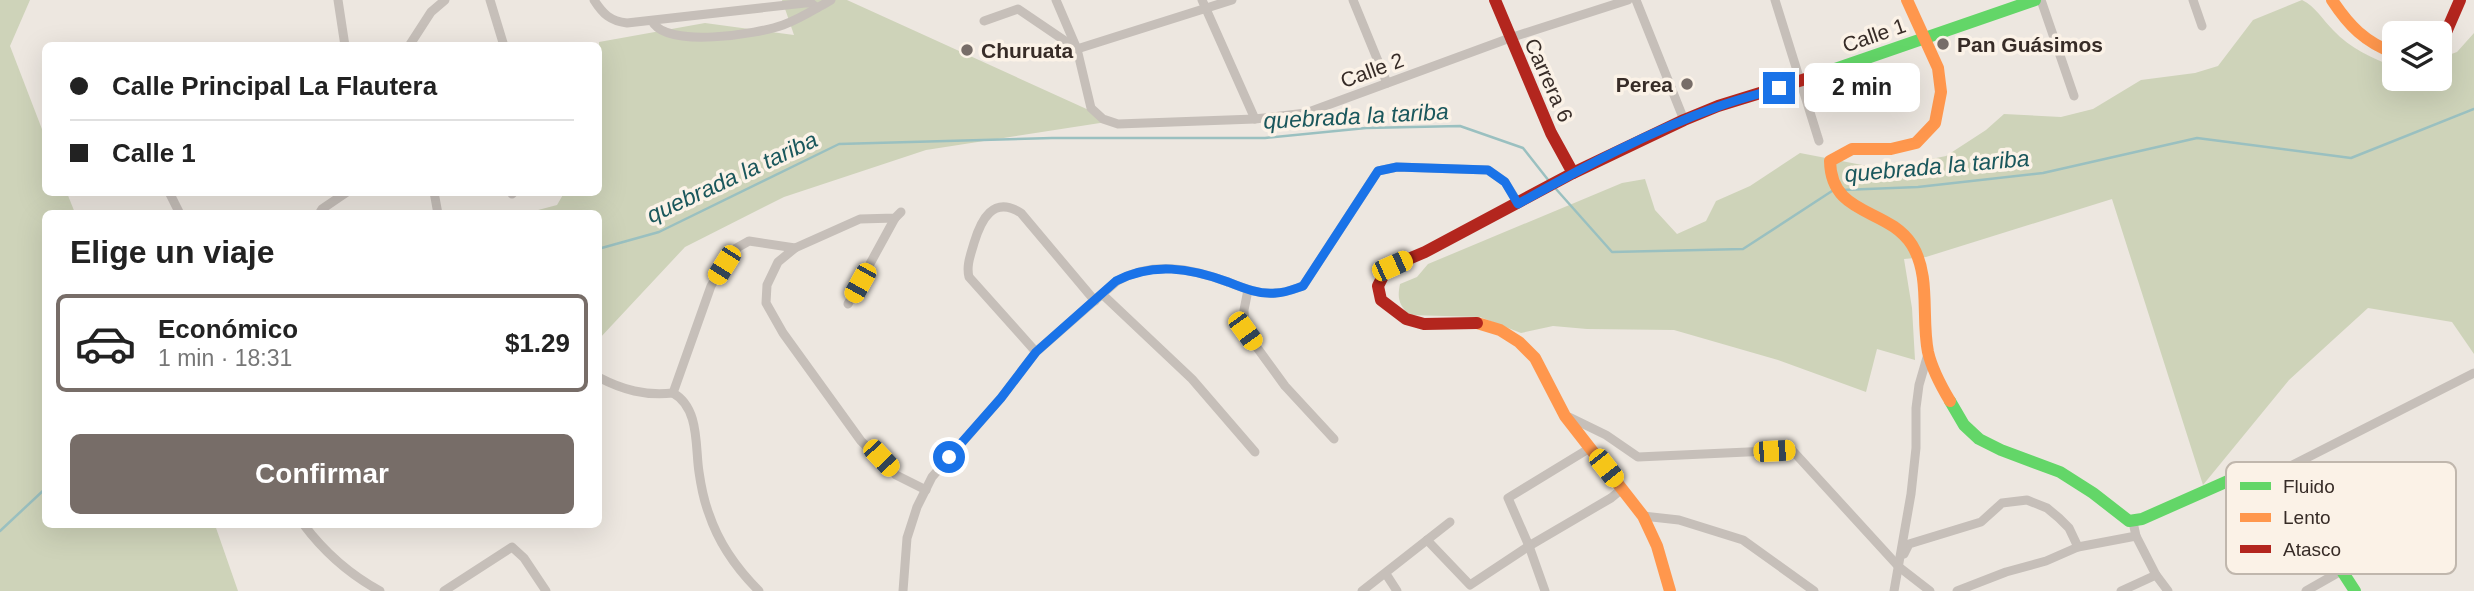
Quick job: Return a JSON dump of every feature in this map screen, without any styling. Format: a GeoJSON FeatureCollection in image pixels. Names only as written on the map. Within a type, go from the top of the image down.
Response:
{"type":"FeatureCollection","features":[{"type":"Feature","properties":{"kind":"street"},"geometry":{"type":"LineString","coordinates":[[338,0],[344,42]]}},
{"type":"Feature","properties":{"kind":"street"},"geometry":{"type":"LineString","coordinates":[[412,42],[431,12],[444,0]]}},
{"type":"Feature","properties":{"kind":"street"},"geometry":{"type":"LineString","coordinates":[[490,0],[503,42]]}},
{"type":"Feature","properties":{"kind":"street"},"geometry":{"type":"LineString","coordinates":[[594,0],[603,14],[627,23],[805,3],[811,3],[817,8]]}},
{"type":"Feature","properties":{"kind":"street"},"geometry":{"type":"LineString","coordinates":[[652,21],[657,28],[683,36],[729,36],[771,29],[796,20],[831,0]]}},
{"type":"Feature","properties":{"kind":"street"},"geometry":{"type":"LineString","coordinates":[[1056,0],[1077,49]]}},
{"type":"Feature","properties":{"kind":"street"},"geometry":{"type":"LineString","coordinates":[[1077,49],[1204,5],[1232,0]]}},
{"type":"Feature","properties":{"kind":"street"},"geometry":{"type":"LineString","coordinates":[[1353,0],[1387,83]]}},
{"type":"Feature","properties":{"kind":"street","name":"Carrera 6"},"geometry":{"type":"LineString","coordinates":[[1494,0],[1551,133],[1573,173]]}},
{"type":"Feature","properties":{"kind":"street","name":"Calle 2"},"geometry":{"type":"LineString","coordinates":[[1077,49],[1091,108],[1103,119],[1118,124],[1255,119],[1306,113],[1510,38],[1628,0]]}},
{"type":"Feature","properties":{"kind":"street"},"geometry":{"type":"LineString","coordinates":[[1636,0],[1684,120]]}},
{"type":"Feature","properties":{"kind":"street"},"geometry":{"type":"LineString","coordinates":[[1775,0],[1819,142]]}},
{"type":"Feature","properties":{"kind":"street"},"geometry":{"type":"LineString","coordinates":[[1907,0],[1922,38],[1938,68],[1941,92],[1935,123],[1916,143],[1891,149],[1852,149],[1830,161],[1828,171],[1833,187],[1847,202],[1870,212],[1911,242],[1921,271],[1928,352],[1938,379],[1968,430],[1993,448],[2059,471],[2107,503],[2124,519],[2133,522],[2173,507],[2226,480]]}},
{"type":"Feature","properties":{"kind":"street","name":"Calle 1"},"geometry":{"type":"LineString","coordinates":[[1670,591],[1657,546],[1643,516],[1565,416],[1535,358],[1519,342],[1500,330],[1478,323],[1424,324],[1406,320],[1381,300],[1378,286],[1384,274],[1392,266],[1518,204],[1573,173],[1684,120],[1718,106],[1800,81],[2035,0]]}},
{"type":"Feature","properties":{"kind":"street"},"geometry":{"type":"LineString","coordinates":[[2041,0],[2074,96]]}},
{"type":"Feature","properties":{"kind":"street"},"geometry":{"type":"LineString","coordinates":[[2193,0],[2202,26]]}},
{"type":"Feature","properties":{"kind":"street"},"geometry":{"type":"LineString","coordinates":[[2332,0],[2353,31],[2370,44],[2382,48]]}},
{"type":"Feature","properties":{"kind":"street"},"geometry":{"type":"LineString","coordinates":[[2451,21],[2460,0]]}},
{"type":"Feature","properties":{"kind":"street"},"geometry":{"type":"LineString","coordinates":[[1204,5],[1255,119]]}},
{"type":"Feature","properties":{"kind":"street"},"geometry":{"type":"LineString","coordinates":[[984,21],[1018,9],[1077,49]]}},
{"type":"Feature","properties":{"kind":"street"},"geometry":{"type":"LineString","coordinates":[[903,591],[907,538],[932,477],[1001,398],[1036,352],[1116,281],[1131,274],[1166,268],[1185,270],[1214,277],[1248,290],[1275,294],[1303,286],[1378,171],[1397,167],[1488,170],[1505,182],[1518,204]]}},
{"type":"Feature","properties":{"kind":"street"},"geometry":{"type":"LineString","coordinates":[[321,210],[341,196]]}},
{"type":"Feature","properties":{"kind":"street"},"geometry":{"type":"LineString","coordinates":[[1036,352],[969,276],[968,265],[978,229],[985,216],[1004,207],[1021,213],[1098,298],[1192,379],[1255,452]]}},
{"type":"Feature","properties":{"kind":"street"},"geometry":{"type":"LineString","coordinates":[[848,304],[898,215],[860,219],[795,248],[778,262],[767,285],[766,303],[783,333],[861,441],[896,475],[926,490]]}},
{"type":"Feature","properties":{"kind":"street"},"geometry":{"type":"LineString","coordinates":[[673,393],[711,286],[733,250],[749,241],[795,248]]}},
{"type":"Feature","properties":{"kind":"street"},"geometry":{"type":"LineString","coordinates":[[1248,290],[1244,310],[1245,331],[1285,386],[1334,439]]}},
{"type":"Feature","properties":{"kind":"street"},"geometry":{"type":"LineString","coordinates":[[1894,591],[1916,448],[1919,385],[1928,352]]}},
{"type":"Feature","properties":{"kind":"street"},"geometry":{"type":"LineString","coordinates":[[2300,462],[2474,373]]}},
{"type":"Feature","properties":{"kind":"street"},"geometry":{"type":"LineString","coordinates":[[602,379],[622,389],[646,394],[673,393],[681,397],[690,414],[698,441],[698,469],[708,512],[719,541],[747,580],[759,591]]}},
{"type":"Feature","properties":{"kind":"street"},"geometry":{"type":"LineString","coordinates":[[1565,416],[1606,435],[1638,457],[1666,458],[1792,450],[1899,567],[1930,591]]}},
{"type":"Feature","properties":{"kind":"street"},"geometry":{"type":"LineString","coordinates":[[1545,591],[1508,498],[1590,448]]}},
{"type":"Feature","properties":{"kind":"street"},"geometry":{"type":"LineString","coordinates":[[1427,540],[1470,585],[1622,489]]}},
{"type":"Feature","properties":{"kind":"street"},"geometry":{"type":"LineString","coordinates":[[1899,567],[1909,544],[1981,522],[2002,503],[2016,500],[2027,500],[2047,508],[2069,528],[2078,547]]}},
{"type":"Feature","properties":{"kind":"street"},"geometry":{"type":"LineString","coordinates":[[1643,516],[1679,520],[1743,540],[1814,591]]}},
{"type":"Feature","properties":{"kind":"street"},"geometry":{"type":"LineString","coordinates":[[1362,591],[1450,522]]}},
{"type":"Feature","properties":{"kind":"street"},"geometry":{"type":"LineString","coordinates":[[2133,522],[2136,537],[2156,575],[2168,591]]}},
{"type":"Feature","properties":{"kind":"street"},"geometry":{"type":"LineString","coordinates":[[306,528],[331,558],[380,591]]}},
{"type":"Feature","properties":{"kind":"street"},"geometry":{"type":"LineString","coordinates":[[1958,591],[2006,572],[2046,561],[2078,547],[2136,537]]}},
{"type":"Feature","properties":{"kind":"street"},"geometry":{"type":"LineString","coordinates":[[444,591],[512,548],[524,558],[546,591]]}},
{"type":"Feature","properties":{"kind":"street"},"geometry":{"type":"LineString","coordinates":[[1386,573],[1396,591]]}},
{"type":"Feature","properties":{"kind":"street"},"geometry":{"type":"LineString","coordinates":[[2306,591],[2334,574]]}},
{"type":"Feature","properties":{"kind":"street"},"geometry":{"type":"LineString","coordinates":[[2344,574],[2355,591]]}},
{"type":"Feature","properties":{"kind":"street"},"geometry":{"type":"LineString","coordinates":[[2121,591],[2156,575]]}},
{"type":"Feature","properties":{"kind":"green space"},"geometry":{"type":"Polygon","coordinates":[[[0,0],[30,0],[10,46],[42,129],[42,196],[68,196],[74,210],[42,210],[42,528],[216,528],[238,591],[0,591],[0,0]]]}},
{"type":"Feature","properties":{"kind":"green space"},"geometry":{"type":"Polygon","coordinates":[[[782,0],[847,0],[1113,121],[926,150],[784,197],[685,247],[602,336],[602,210],[538,210],[557,205],[562,196],[602,196],[602,42],[599,42],[705,23],[794,35],[782,0]]]}},
{"type":"Feature","properties":{"kind":"green space"},"geometry":{"type":"Polygon","coordinates":[[[2302,0],[2347,42],[2382,62],[2382,91],[2452,91],[2452,54],[2457,52],[2474,33],[2474,354],[2452,322],[2368,308],[2289,380],[2203,485],[2112,199],[1926,257],[1904,259],[1912,308],[1915,360],[1877,349],[1866,392],[1778,360],[1674,330],[1553,326],[1521,333],[1480,317],[1409,315],[1400,301],[1400,284],[1417,277],[1428,264],[1622,183],[1645,179],[1655,210],[1677,234],[1706,221],[1716,201],[1750,186],[1800,153],[1883,169],[1946,156],[1986,130],[2004,114],[2061,117],[2093,109],[2141,80],[2195,73],[2218,66],[2253,20],[2302,0]]]}},
{"type":"Feature","properties":{"kind":"waterway","name":"quebrada la tariba"},"geometry":{"type":"LineString","coordinates":[[1842,190],[1918,187],[2043,173],[2197,138],[2351,158],[2474,109]]}},
{"type":"Feature","properties":{"kind":"waterway","name":"quebrada la tariba"},"geometry":{"type":"LineString","coordinates":[[602,248],[659,232],[839,144],[1052,138],[1265,138],[1366,128],[1460,126],[1523,148],[1549,181]]}},
{"type":"Feature","properties":{"kind":"waterway","name":"quebrada la tariba"},"geometry":{"type":"LineString","coordinates":[[1556,189],[1612,252],[1743,249],[1832,191]]}},
{"type":"Feature","properties":{"kind":"waterway","name":"quebrada la tariba"},"geometry":{"type":"LineString","coordinates":[[0,531],[42,492]]}},
{"type":"Feature","properties":{"kind":"traffic: fast"},"geometry":{"type":"LineString","coordinates":[[1812,77],[2035,0]]}},
{"type":"Feature","properties":{"kind":"traffic: fast"},"geometry":{"type":"LineString","coordinates":[[1950,401],[1964,425],[1979,439],[2060,472],[2129,521],[2142,519],[2226,482]]}},
{"type":"Feature","properties":{"kind":"traffic: fast"},"geometry":{"type":"LineString","coordinates":[[2344,574],[2355,591]]}},
{"type":"Feature","properties":{"kind":"traffic: slow"},"geometry":{"type":"LineString","coordinates":[[1907,0],[1938,68],[1941,92],[1935,123],[1916,143],[1891,149],[1852,149],[1830,161],[1833,179],[1840,192],[1862,210],[1902,233],[1912,245],[1918,257],[1924,283],[1928,352],[1950,401]]}},
{"type":"Feature","properties":{"kind":"traffic: slow"},"geometry":{"type":"LineString","coordinates":[[2332,0],[2358,32],[2382,48]]}},
{"type":"Feature","properties":{"kind":"traffic: slow"},"geometry":{"type":"LineString","coordinates":[[1477,323],[1500,330],[1519,342],[1535,358],[1565,416],[1643,516],[1657,546],[1670,591]]}},
{"type":"Feature","properties":{"kind":"traffic: jam"},"geometry":{"type":"LineString","coordinates":[[1495,0],[1551,133],[1573,173]]}},
{"type":"Feature","properties":{"kind":"traffic: jam"},"geometry":{"type":"LineString","coordinates":[[2451,21],[2460,0]]}},
{"type":"Feature","properties":{"kind":"traffic: jam"},"geometry":{"type":"LineString","coordinates":[[1477,323],[1424,324],[1406,319],[1381,300],[1378,286],[1392,266],[1425,252],[1573,173],[1718,106],[1812,77]]}},
{"type":"Feature","properties":{"kind":"place","name":"Pan Guásimos"},"geometry":{"type":"Point","coordinates":[1943,44]}},
{"type":"Feature","properties":{"kind":"place","name":"Churuata"},"geometry":{"type":"Point","coordinates":[967,50]}},
{"type":"Feature","properties":{"kind":"place","name":"Perea"},"geometry":{"type":"Point","coordinates":[1687,84]}},
{"type":"Feature","properties":{"kind":"route"},"geometry":{"type":"LineString","coordinates":[[949,457],[1001,398],[1036,352],[1116,281],[1131,274],[1148,269],[1185,270],[1214,277],[1248,290],[1275,294],[1303,286],[1378,171],[1397,167],[1488,170],[1505,182],[1518,204],[1573,173],[1684,120],[1718,106],[1779,88]]}}]}
